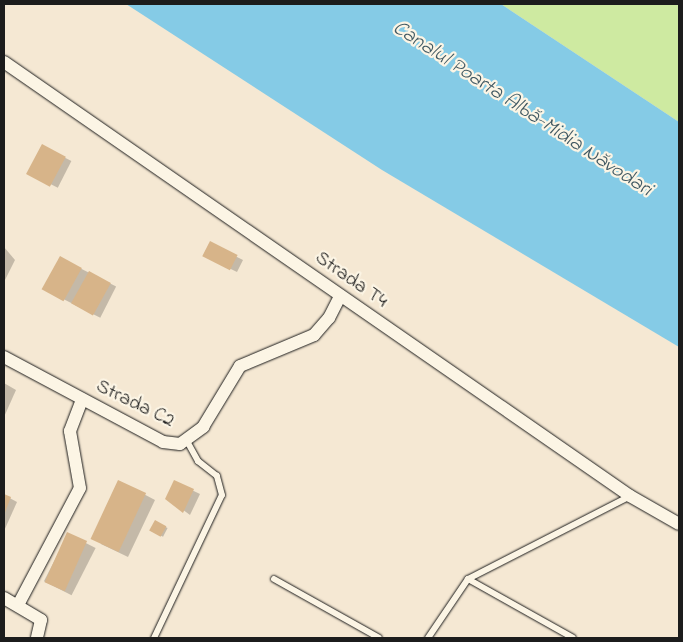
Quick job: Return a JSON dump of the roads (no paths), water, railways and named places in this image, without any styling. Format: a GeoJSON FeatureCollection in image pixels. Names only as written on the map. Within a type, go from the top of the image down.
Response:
{"type":"FeatureCollection","features":[{"type":"Feature","properties":{"kind":"street","name":"Strada T4"},"geometry":{"type":"LineString","coordinates":[[4,62],[630,496],[679,524]]}},
{"type":"Feature","properties":{"kind":"street","name":"Strada C2"},"geometry":{"type":"LineString","coordinates":[[4,357],[163,442],[188,441],[203,427],[240,366],[314,335],[330,318],[340,296]]}},
{"type":"Feature","properties":{"kind":"street"},"geometry":{"type":"LineString","coordinates":[[18,605],[80,488],[70,431],[82,399]]}},
{"type":"Feature","properties":{"kind":"street"},"geometry":{"type":"LineString","coordinates":[[4,598],[41,620],[37,638]]}},
{"type":"Feature","properties":{"kind":"lane"},"geometry":{"type":"LineString","coordinates":[[154,638],[222,495],[217,476],[198,461],[188,441]]}},
{"type":"Feature","properties":{"kind":"lane"},"geometry":{"type":"LineString","coordinates":[[428,638],[468,579],[630,496]]}},
{"type":"Feature","properties":{"kind":"lane"},"geometry":{"type":"LineString","coordinates":[[274,579],[379,638]]}},
{"type":"Feature","properties":{"kind":"lane"},"geometry":{"type":"LineString","coordinates":[[468,579],[573,638]]}},
{"type":"Feature","properties":{"kind":"water","name":"Canalul Poarta Albă-Midia Năvodari"},"geometry":{"type":"Polygon","coordinates":[[[126,4],[501,4],[679,122],[679,347],[382,170],[126,4]]]}}]}
